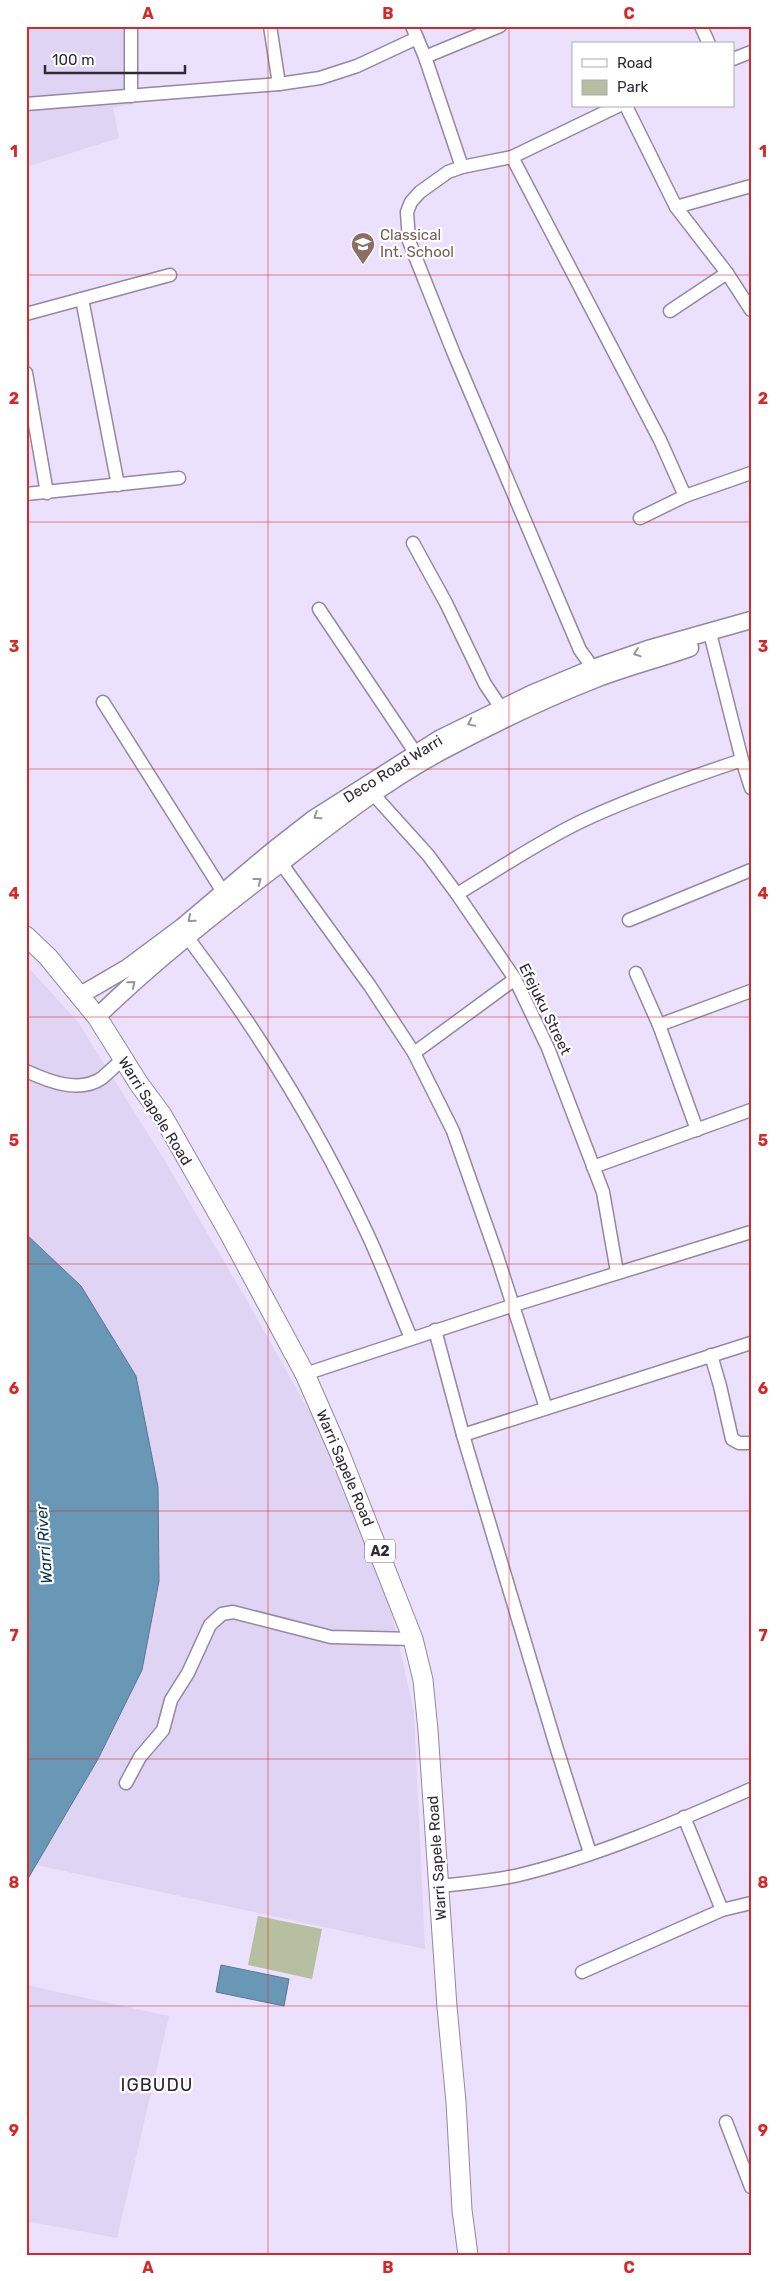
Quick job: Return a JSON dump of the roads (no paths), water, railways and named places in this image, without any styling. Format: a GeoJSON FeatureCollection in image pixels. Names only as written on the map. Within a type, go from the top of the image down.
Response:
{"type":"FeatureCollection","features":[{"type":"Feature","properties":{"kind":"highway","name":"Warri Sapele Road"},"geometry":{"type":"LineString","coordinates":[[26,936],[48,957],[97,1017],[162,1116],[228,1231],[305,1374],[345,1465],[413,1639],[423,1680],[440,1886],[462,2210],[468,2255]]}},
{"type":"Feature","properties":{"kind":"main road","name":"Deco Road Warri"},"geometry":{"type":"LineString","coordinates":[[97,1017],[127,988],[188,938],[321,831],[374,795],[439,739],[501,708],[593,668],[648,649],[751,620]]}},
{"type":"Feature","properties":{"kind":"main road","name":"Deco Road Warri"},"geometry":{"type":"LineString","coordinates":[[79,996],[127,968],[182,927],[313,819],[419,758],[445,750],[554,697],[598,679],[751,630]]}},
{"type":"Feature","properties":{"kind":"street"},"geometry":{"type":"LineString","coordinates":[[131,26],[131,96]]}},
{"type":"Feature","properties":{"kind":"street"},"geometry":{"type":"LineString","coordinates":[[270,26],[279,84]]}},
{"type":"Feature","properties":{"kind":"street"},"geometry":{"type":"LineString","coordinates":[[412,26],[425,57],[462,167]]}},
{"type":"Feature","properties":{"kind":"street"},"geometry":{"type":"LineString","coordinates":[[425,57],[500,26]]}},
{"type":"Feature","properties":{"kind":"street"},"geometry":{"type":"LineString","coordinates":[[701,26],[708,42]]}},
{"type":"Feature","properties":{"kind":"street"},"geometry":{"type":"LineString","coordinates":[[26,104],[279,84],[320,78],[358,66],[417,38]]}},
{"type":"Feature","properties":{"kind":"street"},"geometry":{"type":"LineString","coordinates":[[734,59],[751,52]]}},
{"type":"Feature","properties":{"kind":"street"},"geometry":{"type":"LineString","coordinates":[[593,668],[580,650],[454,354],[409,241],[407,212],[411,202],[448,172],[462,167],[512,157],[614,108]]}},
{"type":"Feature","properties":{"kind":"street"},"geometry":{"type":"LineString","coordinates":[[627,108],[676,208],[751,310]]}},
{"type":"Feature","properties":{"kind":"street"},"geometry":{"type":"LineString","coordinates":[[512,157],[660,440],[685,496]]}},
{"type":"Feature","properties":{"kind":"street"},"geometry":{"type":"LineString","coordinates":[[676,208],[751,186]]}},
{"type":"Feature","properties":{"kind":"street"},"geometry":{"type":"LineString","coordinates":[[670,311],[726,274]]}},
{"type":"Feature","properties":{"kind":"street"},"geometry":{"type":"LineString","coordinates":[[26,314],[170,275]]}},
{"type":"Feature","properties":{"kind":"street"},"geometry":{"type":"LineString","coordinates":[[82,299],[118,485]]}},
{"type":"Feature","properties":{"kind":"street"},"geometry":{"type":"LineString","coordinates":[[26,372],[47,493]]}},
{"type":"Feature","properties":{"kind":"street"},"geometry":{"type":"LineString","coordinates":[[640,518],[685,496],[751,473]]}},
{"type":"Feature","properties":{"kind":"street"},"geometry":{"type":"LineString","coordinates":[[26,494],[179,478]]}},
{"type":"Feature","properties":{"kind":"street"},"geometry":{"type":"LineString","coordinates":[[413,543],[446,603],[485,684],[501,708]]}},
{"type":"Feature","properties":{"kind":"street"},"geometry":{"type":"LineString","coordinates":[[319,609],[419,758]]}},
{"type":"Feature","properties":{"kind":"street"},"geometry":{"type":"LineString","coordinates":[[712,641],[742,760],[751,788]]}},
{"type":"Feature","properties":{"kind":"street"},"geometry":{"type":"LineString","coordinates":[[103,702],[223,892]]}},
{"type":"Feature","properties":{"kind":"street"},"geometry":{"type":"LineString","coordinates":[[457,894],[530,849],[582,821],[687,779],[742,760]]}},
{"type":"Feature","properties":{"kind":"street","name":"Efejuku Street"},"geometry":{"type":"LineString","coordinates":[[374,795],[428,855],[516,979],[548,1048],[603,1192],[617,1272]]}},
{"type":"Feature","properties":{"kind":"street"},"geometry":{"type":"LineString","coordinates":[[281,863],[370,986],[414,1053],[453,1131],[546,1408]]}},
{"type":"Feature","properties":{"kind":"street"},"geometry":{"type":"LineString","coordinates":[[629,920],[751,870]]}},
{"type":"Feature","properties":{"kind":"street"},"geometry":{"type":"LineString","coordinates":[[188,938],[222,983],[276,1065],[323,1147],[367,1233],[411,1338]]}},
{"type":"Feature","properties":{"kind":"street"},"geometry":{"type":"LineString","coordinates":[[636,973],[659,1024],[696,1130]]}},
{"type":"Feature","properties":{"kind":"street"},"geometry":{"type":"LineString","coordinates":[[414,1053],[516,979]]}},
{"type":"Feature","properties":{"kind":"street"},"geometry":{"type":"LineString","coordinates":[[659,1024],[751,991]]}},
{"type":"Feature","properties":{"kind":"street"},"geometry":{"type":"LineString","coordinates":[[26,1071],[51,1082],[82,1086],[100,1079],[123,1059]]}},
{"type":"Feature","properties":{"kind":"street"},"geometry":{"type":"LineString","coordinates":[[593,1167],[751,1110]]}},
{"type":"Feature","properties":{"kind":"street"},"geometry":{"type":"LineString","coordinates":[[305,1374],[617,1272],[751,1232]]}},
{"type":"Feature","properties":{"kind":"street"},"geometry":{"type":"LineString","coordinates":[[435,1330],[463,1435],[590,1853]]}},
{"type":"Feature","properties":{"kind":"street"},"geometry":{"type":"LineString","coordinates":[[463,1435],[751,1343]]}},
{"type":"Feature","properties":{"kind":"street"},"geometry":{"type":"LineString","coordinates":[[711,1355],[732,1439],[739,1443],[751,1443]]}},
{"type":"Feature","properties":{"kind":"street"},"geometry":{"type":"LineString","coordinates":[[126,1783],[140,1757],[163,1730],[171,1700],[188,1673],[210,1625],[222,1614],[233,1612],[331,1638],[413,1639]]}},
{"type":"Feature","properties":{"kind":"street"},"geometry":{"type":"LineString","coordinates":[[440,1886],[517,1875],[562,1863],[684,1817],[751,1789]]}},
{"type":"Feature","properties":{"kind":"street"},"geometry":{"type":"LineString","coordinates":[[684,1817],[722,1910]]}},
{"type":"Feature","properties":{"kind":"street"},"geometry":{"type":"LineString","coordinates":[[582,1972],[722,1910],[751,1903]]}},
{"type":"Feature","properties":{"kind":"street"},"geometry":{"type":"LineString","coordinates":[[726,2122],[751,2187]]}},
{"type":"Feature","properties":{"kind":"water","name":"Warri River"},"geometry":{"type":"Polygon","coordinates":[[[26,1234],[81,1286],[136,1376],[158,1487],[159,1581],[142,1670],[98,1759],[26,1882],[26,1234]]]}},
{"type":"Feature","properties":{"kind":"water"},"geometry":{"type":"Polygon","coordinates":[[[221,1965],[289,1979],[284,2006],[216,1992],[221,1965]]]}},
{"type":"Feature","properties":{"kind":"place","name":"Classical Int. School"},"geometry":{"type":"Point","coordinates":[363,265]}},
{"type":"Feature","properties":{"kind":"district","name":"IGBUDU"},"geometry":{"type":"Point","coordinates":[157,2085]}}]}
